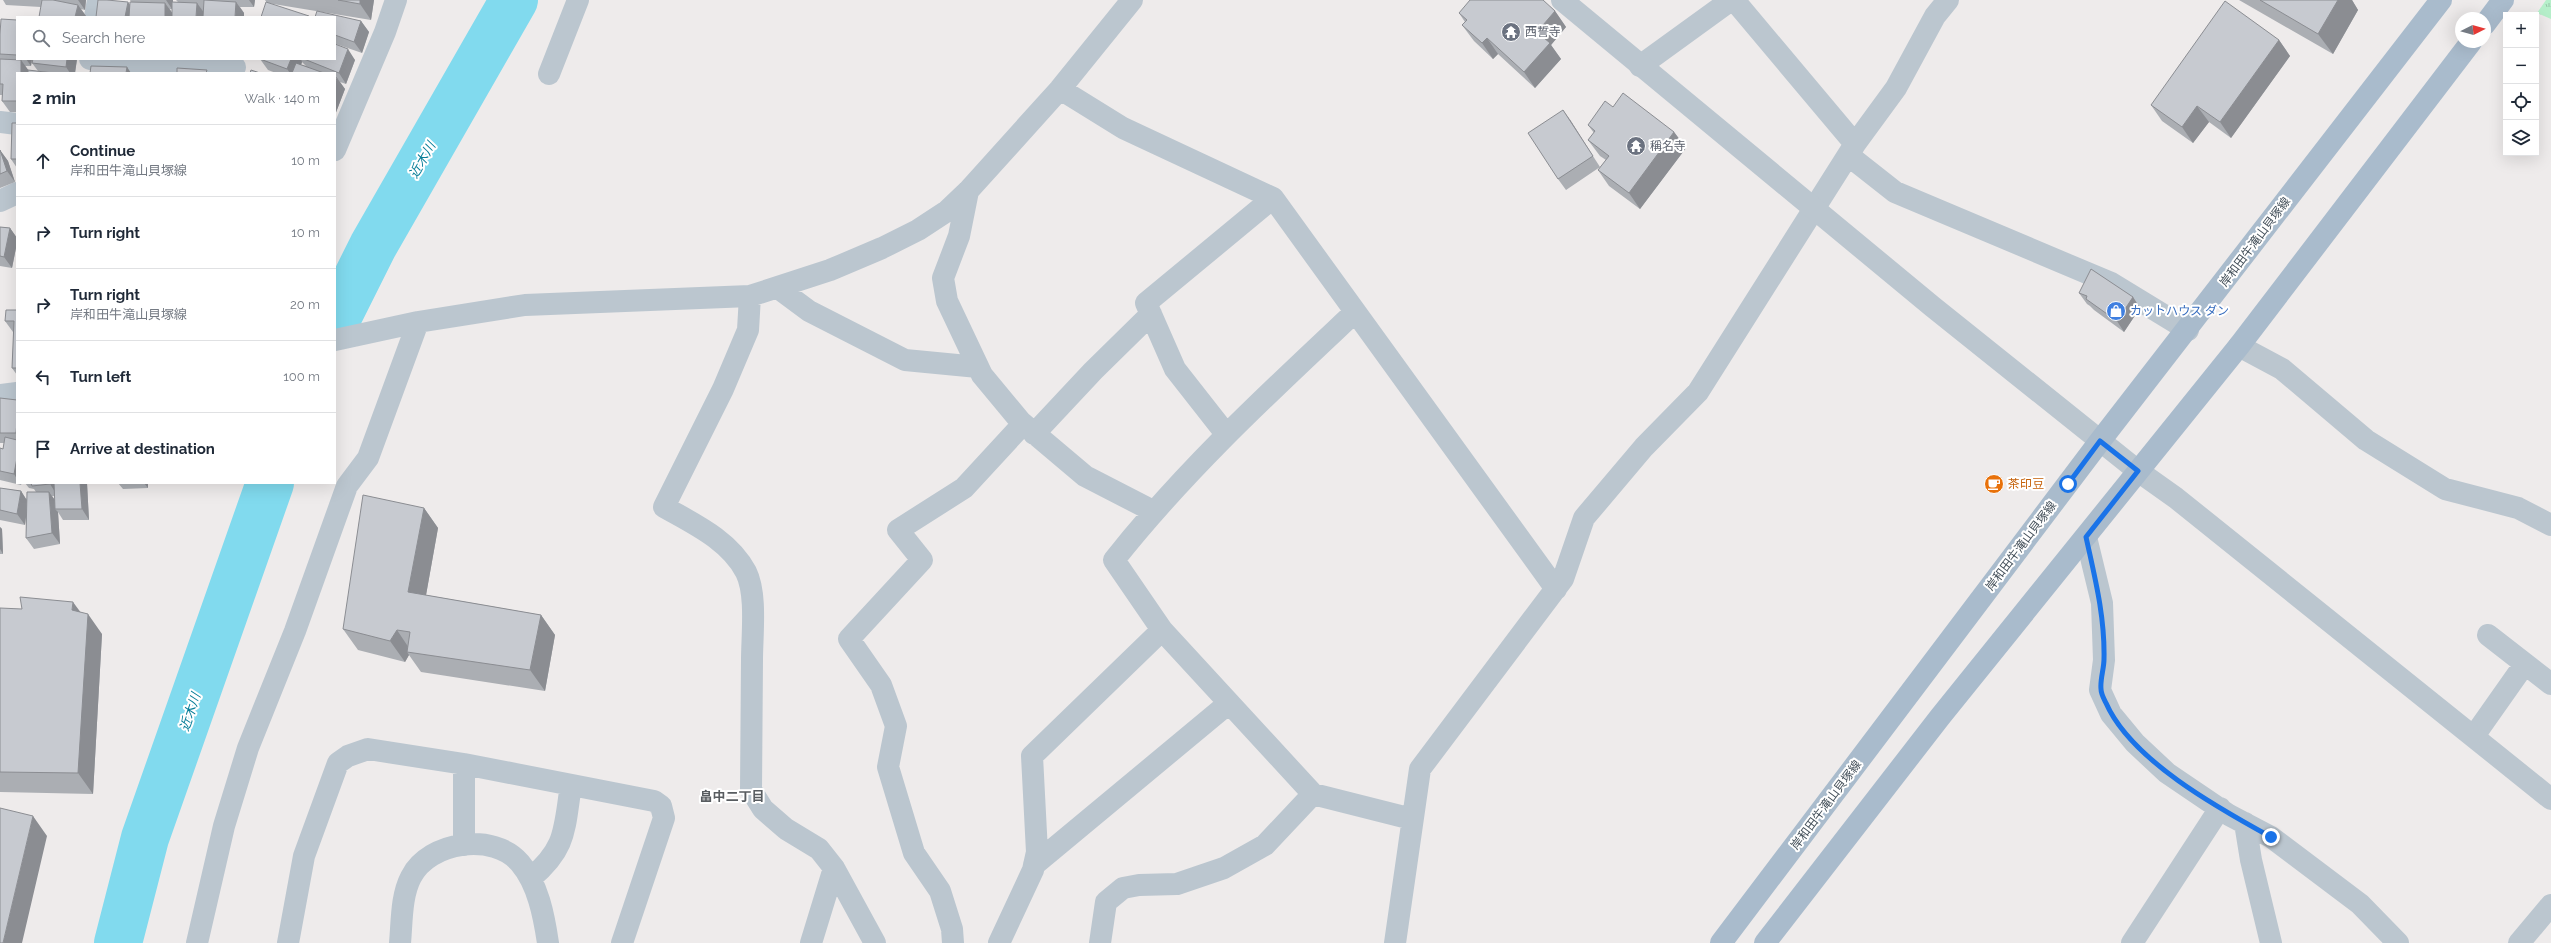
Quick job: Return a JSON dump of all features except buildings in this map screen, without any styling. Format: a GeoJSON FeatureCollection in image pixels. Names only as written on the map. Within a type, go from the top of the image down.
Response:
{"type":"FeatureCollection","features":[{"type":"Feature","properties":{"kind":"main road","name":"岸和田牛滝山貝塚線"},"geometry":{"type":"LineString","coordinates":[[1721,943],[2100,441],[2188,330],[2441,0]]}},
{"type":"Feature","properties":{"kind":"main road"},"geometry":{"type":"LineString","coordinates":[[2491,16],[2503,0]]}},
{"type":"Feature","properties":{"kind":"main road"},"geometry":{"type":"LineString","coordinates":[[1765,943],[1890,782],[2239,346],[2466,48]]}},
{"type":"Feature","properties":{"kind":"street"},"geometry":{"type":"LineString","coordinates":[[95,16],[98,0]]}},
{"type":"Feature","properties":{"kind":"street"},"geometry":{"type":"LineString","coordinates":[[336,148],[385,32],[396,0]]}},
{"type":"Feature","properties":{"kind":"street"},"geometry":{"type":"LineString","coordinates":[[549,74],[578,0]]}},
{"type":"Feature","properties":{"kind":"street"},"geometry":{"type":"LineString","coordinates":[[336,340],[411,324],[525,305],[750,296],[778,288],[856,259],[918,230],[947,211],[968,191],[1060,89],[1132,0]]}},
{"type":"Feature","properties":{"kind":"street"},"geometry":{"type":"LineString","coordinates":[[1562,0],[1814,210],[2100,441],[2176,498],[2551,799]]}},
{"type":"Feature","properties":{"kind":"street"},"geometry":{"type":"LineString","coordinates":[[1640,66],[1731,0]]}},
{"type":"Feature","properties":{"kind":"street"},"geometry":{"type":"LineString","coordinates":[[1734,0],[1852,150],[1895,192],[2111,283],[2188,330]]}},
{"type":"Feature","properties":{"kind":"street"},"geometry":{"type":"LineString","coordinates":[[1395,943],[1420,768],[1563,579],[1584,518],[1644,446],[1698,392],[1852,150],[1896,88],[1935,16],[1948,0]]}},
{"type":"Feature","properties":{"kind":"street"},"geometry":{"type":"LineString","coordinates":[[86,72],[89,60]]}},
{"type":"Feature","properties":{"kind":"street"},"geometry":{"type":"LineString","coordinates":[[110,60],[236,66]]}},
{"type":"Feature","properties":{"kind":"street"},"geometry":{"type":"LineString","coordinates":[[1060,89],[1123,128],[1273,198],[1556,589]]}},
{"type":"Feature","properties":{"kind":"street"},"geometry":{"type":"LineString","coordinates":[[0,122],[16,124]]}},
{"type":"Feature","properties":{"kind":"street"},"geometry":{"type":"LineString","coordinates":[[968,191],[959,236],[943,278],[947,301],[982,375],[1029,429],[1085,476],[1153,511]]}},
{"type":"Feature","properties":{"kind":"street"},"geometry":{"type":"LineString","coordinates":[[0,201],[16,193]]}},
{"type":"Feature","properties":{"kind":"street"},"geometry":{"type":"LineString","coordinates":[[1226,434],[1174,369],[1146,303],[1273,198]]}},
{"type":"Feature","properties":{"kind":"street"},"geometry":{"type":"LineString","coordinates":[[778,288],[809,311],[905,360],[978,367]]}},
{"type":"Feature","properties":{"kind":"street"},"geometry":{"type":"LineString","coordinates":[[750,296],[748,330],[724,389],[664,508],[707,531],[732,552],[746,573],[751,591],[752,627],[751,790],[763,809],[786,829],[819,849],[834,868],[875,943]]}},
{"type":"Feature","properties":{"kind":"street"},"geometry":{"type":"LineString","coordinates":[[1356,312],[1226,434],[1153,511],[1114,560],[1162,630],[1313,794],[1412,819]]}},
{"type":"Feature","properties":{"kind":"street"},"geometry":{"type":"LineString","coordinates":[[953,943],[952,929],[940,891],[914,853],[888,767],[896,726],[881,685],[848,639],[922,560],[898,530],[964,488],[1093,371],[1151,314]]}},
{"type":"Feature","properties":{"kind":"street"},"geometry":{"type":"LineString","coordinates":[[197,943],[224,826],[248,748],[295,632],[347,486],[368,458],[411,324]]}},
{"type":"Feature","properties":{"kind":"street"},"geometry":{"type":"LineString","coordinates":[[2239,346],[2282,369],[2366,440],[2445,489],[2518,508],[2551,525]]}},
{"type":"Feature","properties":{"kind":"street"},"geometry":{"type":"LineString","coordinates":[[0,395],[16,393]]}},
{"type":"Feature","properties":{"kind":"street"},"geometry":{"type":"LineString","coordinates":[[2086,537],[2102,603],[2104,660],[2100,690],[2111,714],[2134,743],[2168,772],[2220,808],[2271,837],[2360,904],[2398,943]]}},
{"type":"Feature","properties":{"kind":"street"},"geometry":{"type":"LineString","coordinates":[[999,943],[1034,865],[1037,852],[1032,756],[1162,630]]}},
{"type":"Feature","properties":{"kind":"street"},"geometry":{"type":"LineString","coordinates":[[2488,635],[2524,665],[2551,684]]}},
{"type":"Feature","properties":{"kind":"street"},"geometry":{"type":"LineString","coordinates":[[2474,736],[2524,665]]}},
{"type":"Feature","properties":{"kind":"street"},"geometry":{"type":"LineString","coordinates":[[1034,865],[1229,703]]}},
{"type":"Feature","properties":{"kind":"street"},"geometry":{"type":"LineString","coordinates":[[288,943],[304,856],[338,763],[348,756],[368,749],[464,764],[654,801],[661,806],[664,818],[622,943]]}},
{"type":"Feature","properties":{"kind":"street"},"geometry":{"type":"LineString","coordinates":[[464,764],[464,845]]}},
{"type":"Feature","properties":{"kind":"street"},"geometry":{"type":"LineString","coordinates":[[531,878],[549,863],[560,846],[571,785]]}},
{"type":"Feature","properties":{"kind":"street"},"geometry":{"type":"LineString","coordinates":[[1100,943],[1106,902],[1123,888],[1139,885],[1177,884],[1224,868],[1265,845],[1313,794]]}},
{"type":"Feature","properties":{"kind":"street"},"geometry":{"type":"LineString","coordinates":[[2132,943],[2220,808]]}},
{"type":"Feature","properties":{"kind":"street"},"geometry":{"type":"LineString","coordinates":[[2245,823],[2250,860],[2271,943]]}},
{"type":"Feature","properties":{"kind":"street"},"geometry":{"type":"LineString","coordinates":[[400,943],[405,894],[411,876],[427,858],[446,849],[464,845],[485,845],[504,851],[519,862],[531,878],[548,943]]}},
{"type":"Feature","properties":{"kind":"street"},"geometry":{"type":"LineString","coordinates":[[811,943],[834,868]]}},
{"type":"Feature","properties":{"kind":"street"},"geometry":{"type":"LineString","coordinates":[[2519,943],[2551,905]]}},
{"type":"Feature","properties":{"kind":"green space"},"geometry":{"type":"Polygon","coordinates":[[[2546,0],[2551,0],[2551,19],[2538,12],[2546,0]]]}},
{"type":"Feature","properties":{"kind":"waterway","name":"近木川"},"geometry":{"type":"LineString","coordinates":[[336,320],[373,246],[514,0]]}},
{"type":"Feature","properties":{"kind":"waterway","name":"近木川"},"geometry":{"type":"LineString","coordinates":[[118,943],[145,838],[270,484]]}},
{"type":"Feature","properties":{"kind":"place","name":"西誓寺"},"geometry":{"type":"Point","coordinates":[1511,32]}},
{"type":"Feature","properties":{"kind":"place","name":"稱名寺"},"geometry":{"type":"Point","coordinates":[1636,146]}},
{"type":"Feature","properties":{"kind":"place","name":"カットハウス ダン"},"geometry":{"type":"Point","coordinates":[2116,311]}},
{"type":"Feature","properties":{"kind":"place","name":"茶印豆"},"geometry":{"type":"Point","coordinates":[1994,484]}},
{"type":"Feature","properties":{"kind":"district","name":"畠中二丁目"},"geometry":{"type":"Point","coordinates":[732,796]}},
{"type":"Feature","properties":{"kind":"route"},"geometry":{"type":"LineString","coordinates":[[2068,484],[2100,441],[2138,471],[2086,537],[2102,603],[2104,660],[2100,690],[2111,714],[2134,743],[2168,772],[2229,815],[2271,837]]}}]}
